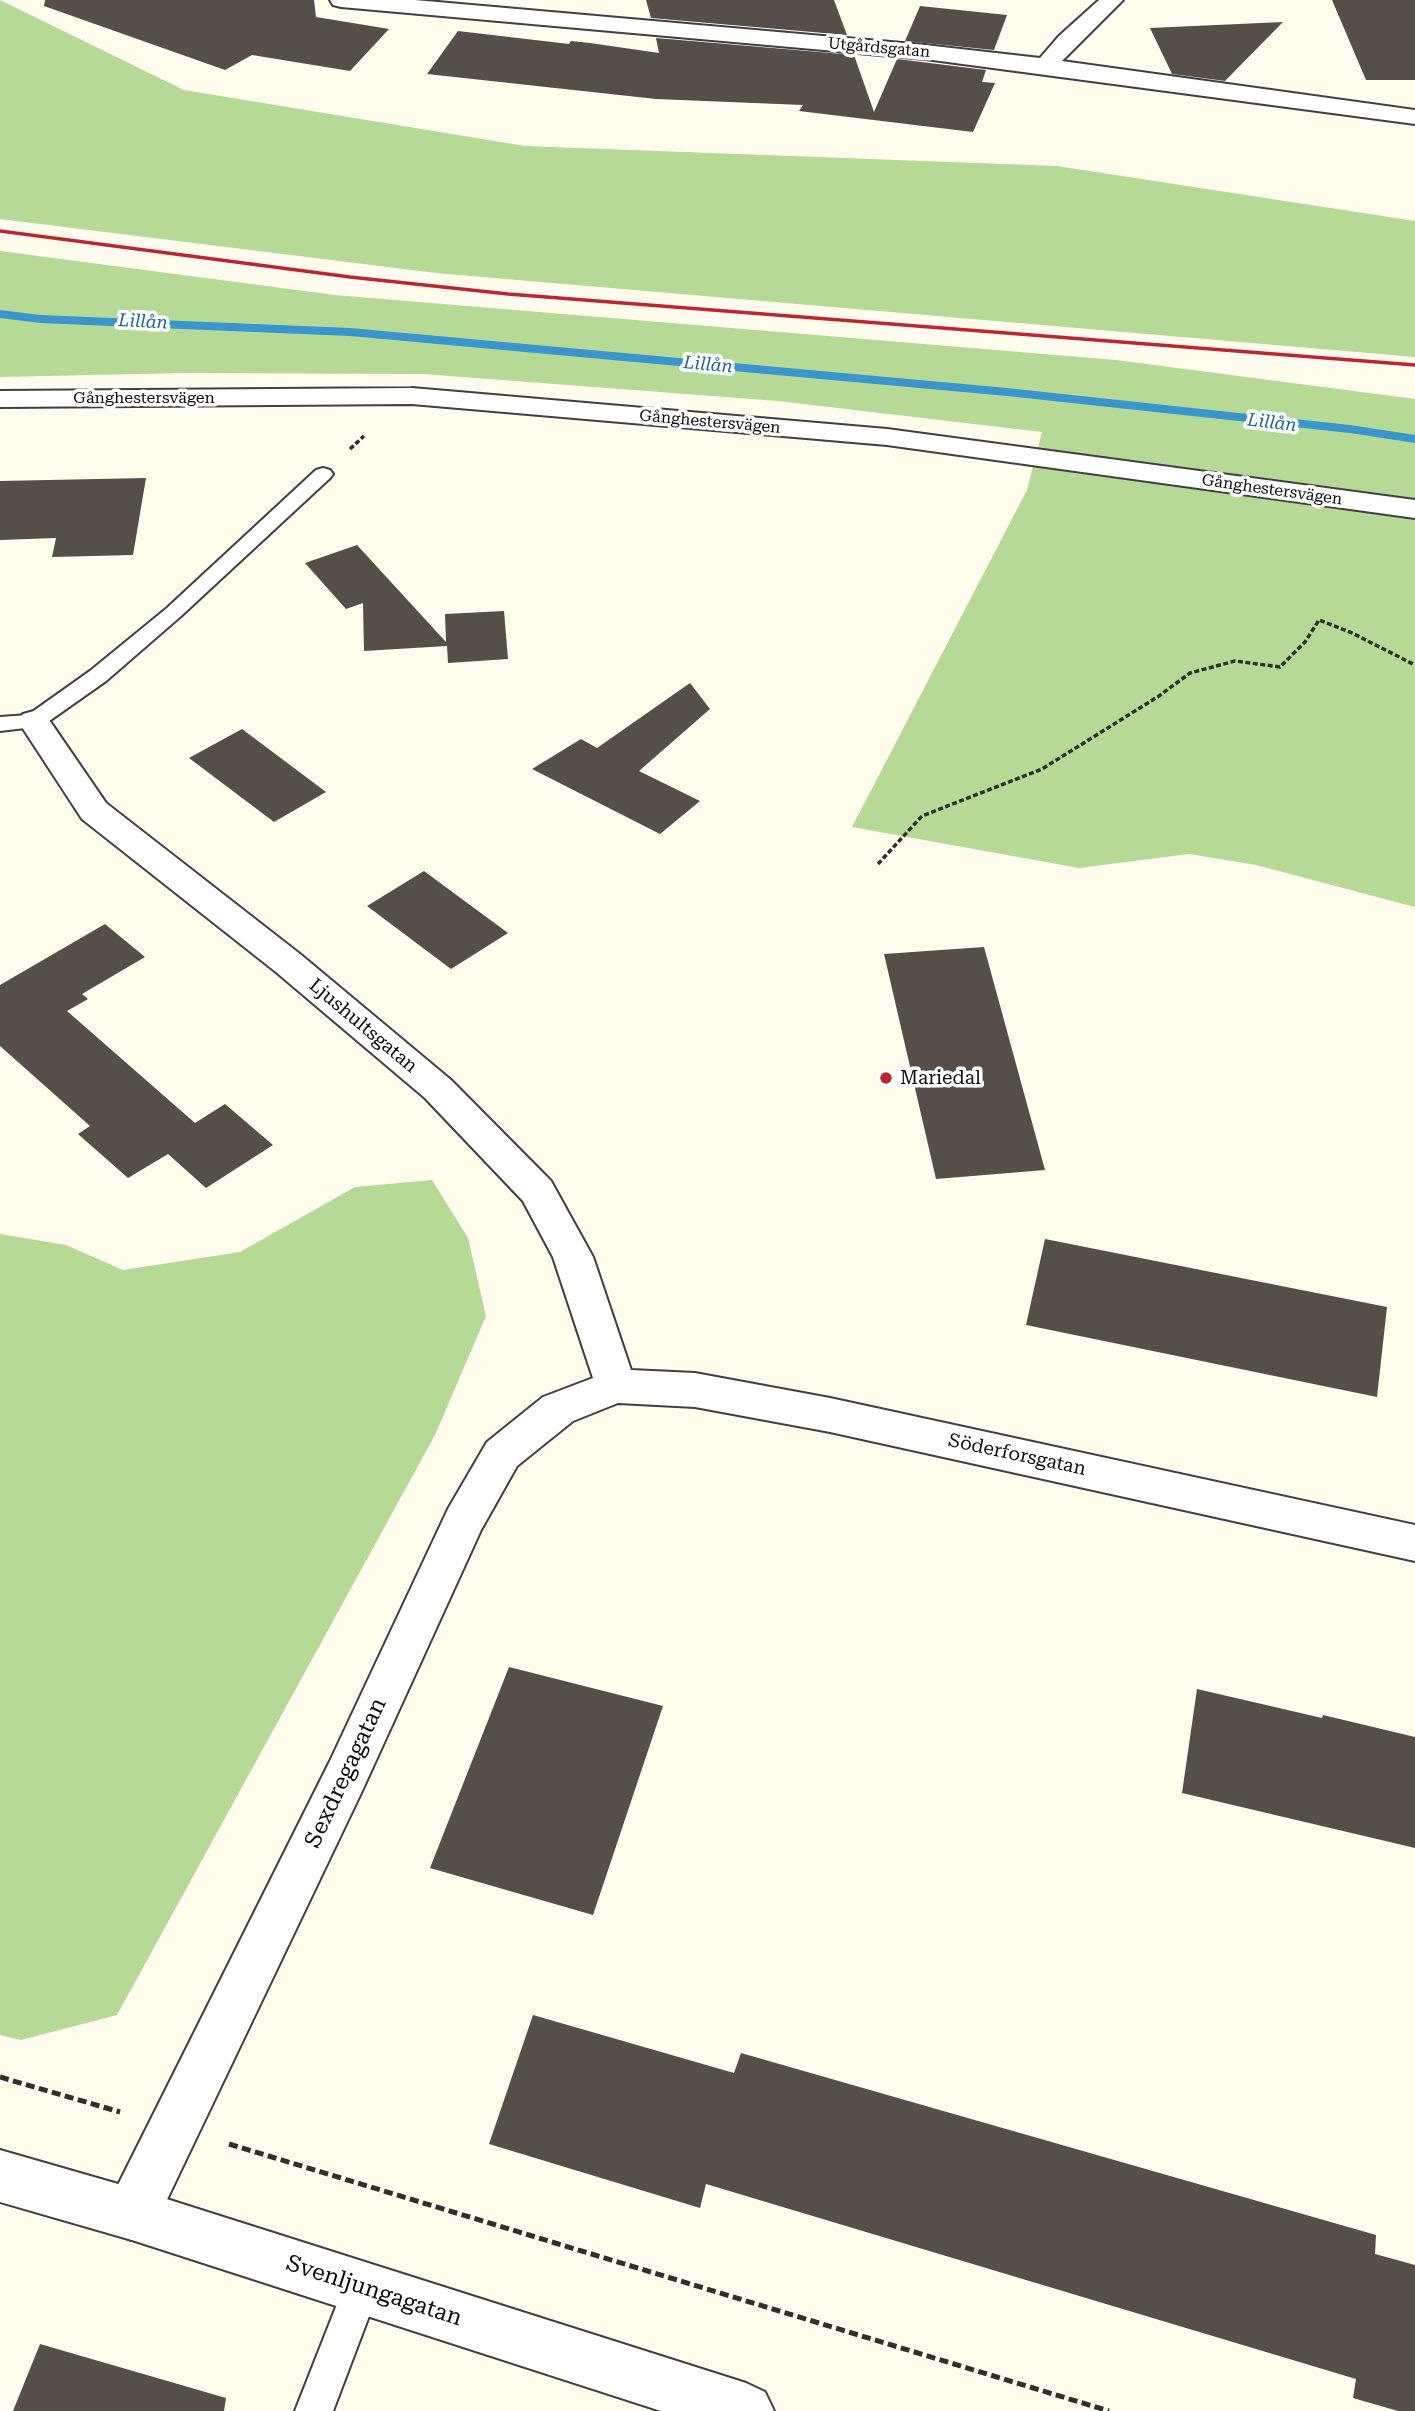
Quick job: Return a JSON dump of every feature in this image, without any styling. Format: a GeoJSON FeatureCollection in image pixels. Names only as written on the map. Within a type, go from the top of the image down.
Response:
{"type":"FeatureCollection","features":[{"type":"Feature","properties":{"kind":"street","name":"Utgårdsgatan"},"geometry":{"type":"LineString","coordinates":[[341,0],[776,38],[1046,66],[1415,117]]}},
{"type":"Feature","properties":{"kind":"street"},"geometry":{"type":"LineString","coordinates":[[1046,66],[1066,41],[1112,0]]}},
{"type":"Feature","properties":{"kind":"street","name":"Gånghestersvägen"},"geometry":{"type":"LineString","coordinates":[[0,399],[412,396],[887,438],[1415,509]]}},
{"type":"Feature","properties":{"kind":"street","name":"Ljushultsgatan"},"geometry":{"type":"LineString","coordinates":[[17,722],[94,811],[288,963],[438,1089],[537,1191],[573,1257],[616,1387]]}},
{"type":"Feature","properties":{"kind":"street","name":"Söderforsgatan"},"geometry":{"type":"LineString","coordinates":[[616,1387],[695,1390],[830,1415],[1415,1542]]}},
{"type":"Feature","properties":{"kind":"street","name":"Sexdregagatan"},"geometry":{"type":"LineString","coordinates":[[132,2214],[346,1776],[463,1522],[502,1454],[558,1409],[616,1387]]}},
{"type":"Feature","properties":{"kind":"street","name":"Svenljungagatan"},"geometry":{"type":"LineString","coordinates":[[0,2176],[132,2214],[746,2411]]}},
{"type":"Feature","properties":{"kind":"lane"},"geometry":{"type":"LineString","coordinates":[[17,722],[98,676],[174,612],[323,474]]}},
{"type":"Feature","properties":{"kind":"lane"},"geometry":{"type":"LineString","coordinates":[[314,2411],[362,2287]]}},
{"type":"Feature","properties":{"kind":"path"},"geometry":{"type":"LineString","coordinates":[[878,864],[922,816],[1042,769],[1159,696],[1189,673],[1235,661],[1280,667],[1305,642],[1319,620],[1415,665]]}},
{"type":"Feature","properties":{"kind":"path"},"geometry":{"type":"LineString","coordinates":[[0,2077],[176,2127],[1109,2411]]}},
{"type":"Feature","properties":{"kind":"green space"},"geometry":{"type":"Polygon","coordinates":[[[0,0],[184,90],[525,146],[1057,166],[1415,221],[1415,357],[436,273],[0,219],[0,0]]]}},
{"type":"Feature","properties":{"kind":"green space"},"geometry":{"type":"Polygon","coordinates":[[[0,251],[335,295],[1116,360],[1415,399],[1415,907],[1256,865],[1189,854],[1079,868],[852,827],[1027,490],[1042,432],[778,401],[423,374],[184,373],[0,377],[0,251]]]}},
{"type":"Feature","properties":{"kind":"green space"},"geometry":{"type":"Polygon","coordinates":[[[432,1180],[468,1238],[486,1316],[435,1435],[117,2015],[21,2040],[0,2035],[0,1234],[66,1245],[123,1270],[240,1252],[355,1187],[432,1180]]]}},
{"type":"Feature","properties":{"kind":"building"},"geometry":{"type":"Polygon","coordinates":[[[45,0],[314,0],[316,17],[389,29],[350,71],[252,55],[225,70],[44,6],[45,0]]]}},
{"type":"Feature","properties":{"kind":"building"},"geometry":{"type":"Polygon","coordinates":[[[646,0],[834,0],[847,35],[651,18],[646,0]]]}},
{"type":"Feature","properties":{"kind":"building"},"geometry":{"type":"Polygon","coordinates":[[[1332,0],[1415,0],[1415,80],[1366,80],[1332,0]]]}},
{"type":"Feature","properties":{"kind":"building"},"geometry":{"type":"Polygon","coordinates":[[[920,6],[1007,15],[994,50],[905,41],[920,6]]]}},
{"type":"Feature","properties":{"kind":"building"},"geometry":{"type":"Polygon","coordinates":[[[1283,22],[1225,81],[1172,74],[1150,28],[1283,22]]]}},
{"type":"Feature","properties":{"kind":"building"},"geometry":{"type":"Polygon","coordinates":[[[458,31],[569,44],[571,41],[590,43],[659,53],[656,38],[854,55],[874,112],[897,59],[986,70],[982,82],[995,83],[973,132],[799,111],[803,105],[656,99],[427,74],[458,31]]]}},
{"type":"Feature","properties":{"kind":"building"},"geometry":{"type":"Polygon","coordinates":[[[146,478],[133,555],[52,557],[56,538],[0,540],[0,481],[146,478]]]}},
{"type":"Feature","properties":{"kind":"building"},"geometry":{"type":"Polygon","coordinates":[[[357,545],[446,642],[445,614],[504,611],[508,659],[448,663],[447,646],[364,651],[363,603],[346,609],[305,563],[357,545]]]}},
{"type":"Feature","properties":{"kind":"building"},"geometry":{"type":"Polygon","coordinates":[[[690,683],[710,709],[639,771],[700,801],[660,834],[532,769],[581,739],[597,748],[690,683]]]}},
{"type":"Feature","properties":{"kind":"building"},"geometry":{"type":"Polygon","coordinates":[[[242,729],[326,792],[274,822],[189,758],[242,729]]]}},
{"type":"Feature","properties":{"kind":"building"},"geometry":{"type":"Polygon","coordinates":[[[424,871],[508,933],[451,969],[367,906],[424,871]]]}},
{"type":"Feature","properties":{"kind":"building"},"geometry":{"type":"Polygon","coordinates":[[[105,924],[145,957],[82,994],[88,999],[67,1011],[195,1123],[225,1104],[273,1145],[206,1188],[168,1154],[128,1178],[78,1134],[90,1126],[0,1046],[0,985],[105,924]]]}},
{"type":"Feature","properties":{"kind":"building"},"geometry":{"type":"Polygon","coordinates":[[[984,947],[1045,1170],[936,1179],[884,954],[984,947]]]}},
{"type":"Feature","properties":{"kind":"building"},"geometry":{"type":"Polygon","coordinates":[[[1045,1239],[1387,1307],[1377,1397],[1026,1325],[1045,1239]]]}},
{"type":"Feature","properties":{"kind":"building"},"geometry":{"type":"Polygon","coordinates":[[[509,1667],[663,1706],[593,1915],[430,1868],[509,1667]]]}},
{"type":"Feature","properties":{"kind":"building"},"geometry":{"type":"Polygon","coordinates":[[[1197,1689],[1415,1737],[1415,1848],[1182,1793],[1197,1689]]]}},
{"type":"Feature","properties":{"kind":"building"},"geometry":{"type":"Polygon","coordinates":[[[533,2015],[734,2073],[741,2053],[1376,2235],[1375,2254],[1415,2265],[1415,2411],[1398,2411],[1353,2398],[1356,2379],[706,2184],[700,2208],[489,2144],[533,2015]]]}},
{"type":"Feature","properties":{"kind":"building"},"geometry":{"type":"Polygon","coordinates":[[[40,2344],[226,2398],[224,2411],[13,2411],[40,2344]]]}},
{"type":"Feature","properties":{"kind":"waterway","name":"Lillån"},"geometry":{"type":"LineString","coordinates":[[0,314],[40,319],[350,332],[1007,392],[1350,429],[1415,439]]}},
{"type":"Feature","properties":{"kind":"railway"},"geometry":{"type":"LineString","coordinates":[[0,231],[350,277],[508,294],[1415,365]]}},
{"type":"Feature","properties":{"kind":"place","name":"Mariedal"},"geometry":{"type":"Point","coordinates":[886,1078]}}]}
